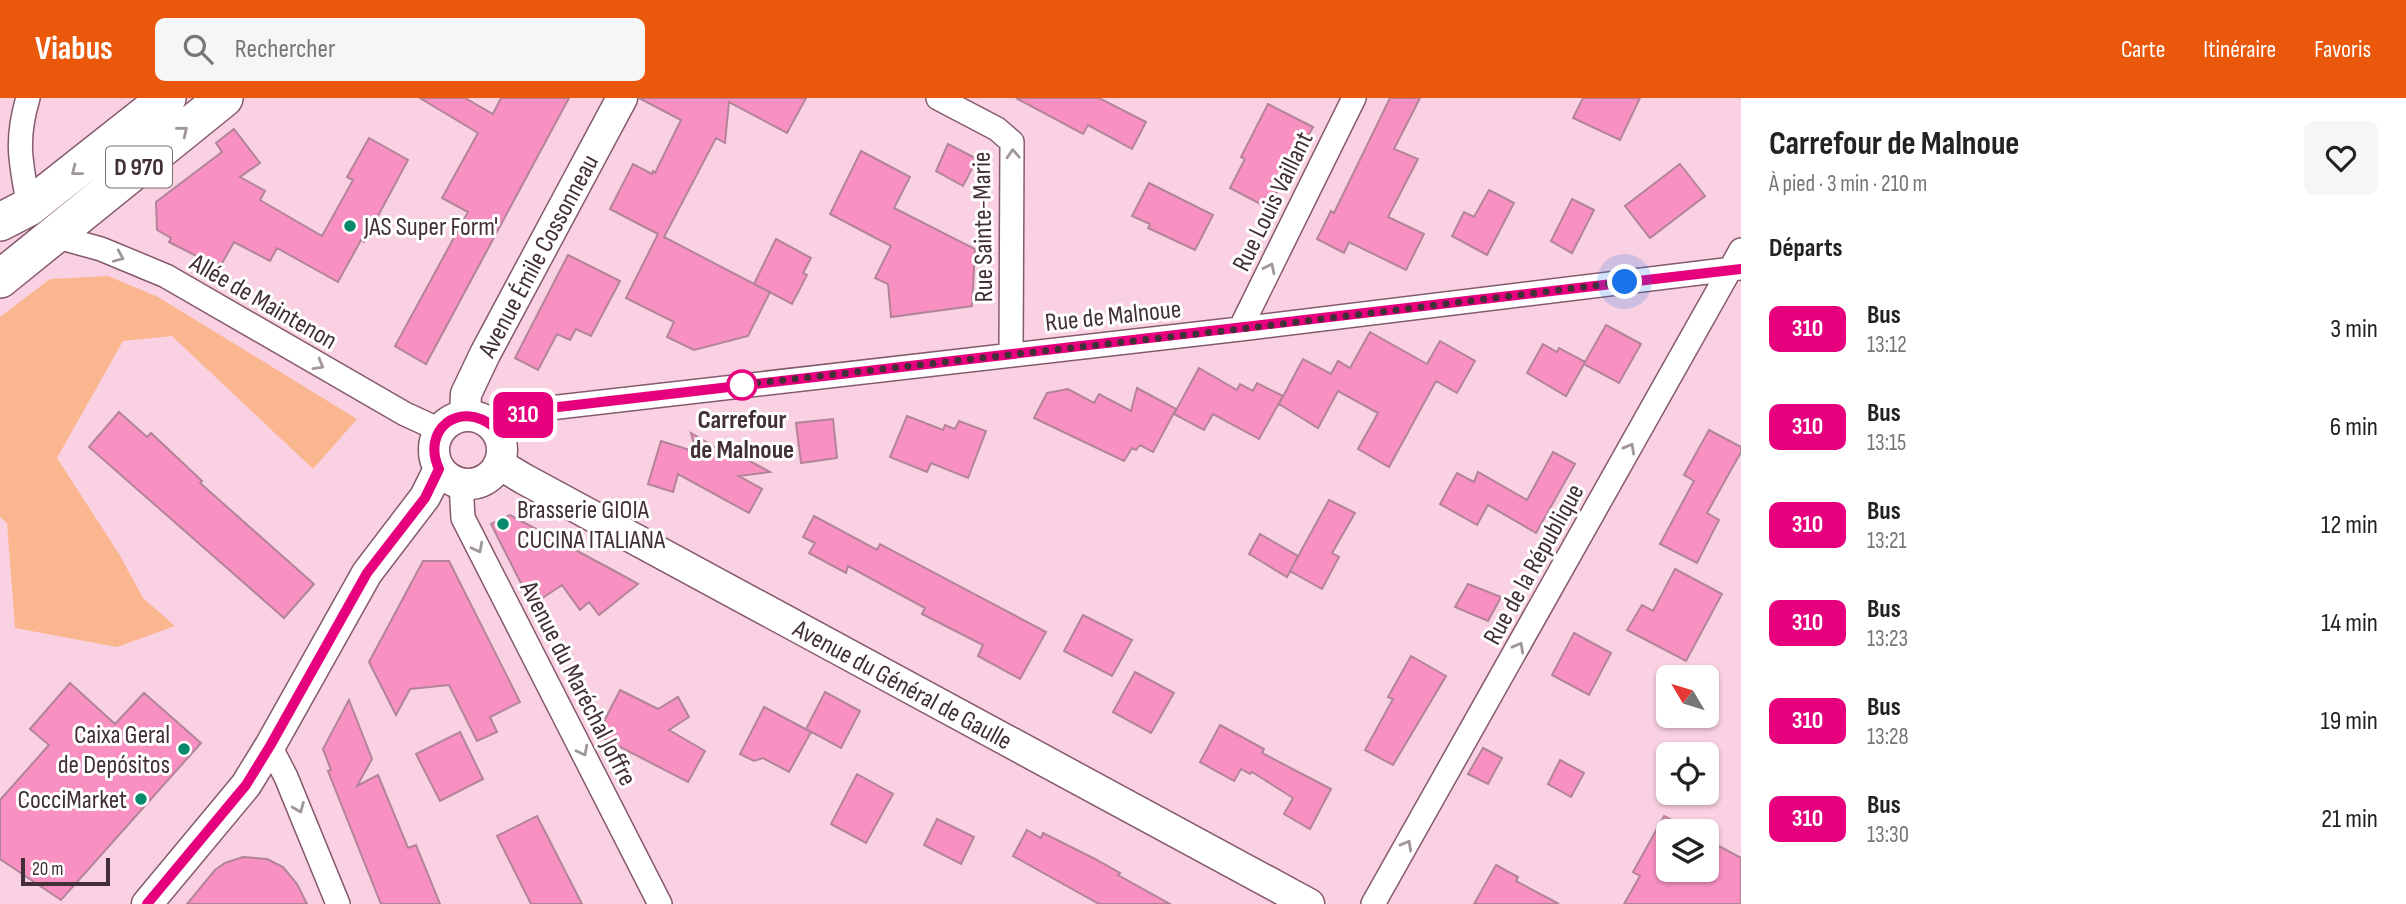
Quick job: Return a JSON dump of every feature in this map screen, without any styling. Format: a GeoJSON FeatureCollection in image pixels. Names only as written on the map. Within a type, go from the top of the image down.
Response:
{"type":"FeatureCollection","features":[{"type":"Feature","properties":{"kind":"main road","name":"D 970"},"geometry":{"type":"LineString","coordinates":[[8,218],[167,98]]}},
{"type":"Feature","properties":{"kind":"main road","name":"D 970"},"geometry":{"type":"LineString","coordinates":[[0,279],[224,98]]}},
{"type":"Feature","properties":{"kind":"main road"},"geometry":{"type":"LineString","coordinates":[[8,218],[54,236]]}},
{"type":"Feature","properties":{"kind":"street"},"geometry":{"type":"LineString","coordinates":[[8,218],[28,98]]}},
{"type":"Feature","properties":{"kind":"street","name":"Avenue Émile Cossonneau"},"geometry":{"type":"LineString","coordinates":[[452,423],[485,354],[621,98]]}},
{"type":"Feature","properties":{"kind":"street","name":"Rue Sainte-Marie"},"geometry":{"type":"LineString","coordinates":[[938,98],[997,129],[1012,142],[1011,354]]}},
{"type":"Feature","properties":{"kind":"street","name":"Rue Louis Vaillant"},"geometry":{"type":"LineString","coordinates":[[1240,329],[1354,98]]}},
{"type":"Feature","properties":{"kind":"street","name":"Allée de Maintenon"},"geometry":{"type":"LineString","coordinates":[[54,236],[100,249],[166,276],[405,414],[452,423]]}},
{"type":"Feature","properties":{"kind":"street","name":"Rue de Malnoue"},"geometry":{"type":"LineString","coordinates":[[494,427],[541,409],[1240,329],[1737,263]]}},
{"type":"Feature","properties":{"kind":"street","name":"Rue de la République"},"geometry":{"type":"LineString","coordinates":[[1373,904],[1737,263]]}},
{"type":"Feature","properties":{"kind":"street"},"geometry":{"type":"LineString","coordinates":[[147,904],[246,785],[367,573],[425,498],[450,477],[484,480],[499,464],[502,444],[494,427],[485,420],[452,423],[433,450],[450,477]]}},
{"type":"Feature","properties":{"kind":"street","name":"Avenue du Général de Gaulle"},"geometry":{"type":"LineString","coordinates":[[499,464],[524,480],[1309,904]]}},
{"type":"Feature","properties":{"kind":"street","name":"Avenue du Maréchal Joffre"},"geometry":{"type":"LineString","coordinates":[[450,477],[463,518],[660,904]]}},
{"type":"Feature","properties":{"kind":"street"},"geometry":{"type":"LineString","coordinates":[[270,746],[286,777],[338,904]]}},
{"type":"Feature","properties":{"kind":"shaded area"},"geometry":{"type":"Polygon","coordinates":[[[108,276],[158,297],[357,419],[313,469],[172,336],[123,341],[57,458],[119,554],[143,598],[175,626],[117,647],[15,628],[7,523],[0,517],[0,317],[50,279],[108,276]]]}},
{"type":"Feature","properties":{"kind":"building"},"geometry":{"type":"Polygon","coordinates":[[[420,98],[465,98],[493,114],[501,98],[569,98],[426,364],[395,346],[468,212],[442,198],[478,133],[420,98]]]}},
{"type":"Feature","properties":{"kind":"building"},"geometry":{"type":"Polygon","coordinates":[[[639,98],[806,98],[787,133],[729,102],[725,143],[716,138],[664,237],[754,284],[776,239],[811,258],[803,273],[807,275],[792,304],[770,292],[748,336],[694,350],[667,337],[674,322],[626,298],[658,234],[610,209],[633,164],[655,173],[681,120],[639,98]]]}},
{"type":"Feature","properties":{"kind":"building"},"geometry":{"type":"Polygon","coordinates":[[[1016,98],[1099,98],[1146,122],[1132,149],[1088,125],[1083,134],[1016,98]]]}},
{"type":"Feature","properties":{"kind":"building"},"geometry":{"type":"Polygon","coordinates":[[[1390,98],[1420,98],[1394,149],[1418,159],[1388,217],[1424,234],[1406,270],[1349,242],[1344,253],[1317,239],[1331,211],[1334,213],[1390,98]]]}},
{"type":"Feature","properties":{"kind":"building"},"geometry":{"type":"Polygon","coordinates":[[[1583,98],[1640,98],[1620,140],[1573,118],[1583,98]]]}},
{"type":"Feature","properties":{"kind":"building"},"geometry":{"type":"Polygon","coordinates":[[[1268,104],[1313,127],[1268,208],[1230,188],[1245,159],[1241,157],[1268,104]]]}},
{"type":"Feature","properties":{"kind":"building"},"geometry":{"type":"Polygon","coordinates":[[[234,129],[260,163],[240,177],[265,191],[260,200],[322,236],[353,180],[347,177],[369,138],[408,160],[364,242],[361,240],[338,282],[277,248],[270,261],[234,242],[221,265],[210,259],[208,262],[169,242],[171,238],[157,230],[156,202],[222,152],[216,143],[234,129]]]}},
{"type":"Feature","properties":{"kind":"building"},"geometry":{"type":"Polygon","coordinates":[[[948,144],[977,159],[963,186],[936,171],[948,144]]]}},
{"type":"Feature","properties":{"kind":"building"},"geometry":{"type":"Polygon","coordinates":[[[861,151],[910,177],[894,208],[975,249],[972,306],[891,317],[888,284],[875,278],[891,246],[830,214],[861,151]]]}},
{"type":"Feature","properties":{"kind":"building"},"geometry":{"type":"Polygon","coordinates":[[[1680,164],[1705,196],[1650,238],[1625,206],[1680,164]]]}},
{"type":"Feature","properties":{"kind":"building"},"geometry":{"type":"Polygon","coordinates":[[[1149,183],[1213,215],[1195,250],[1148,228],[1150,224],[1132,216],[1149,183]]]}},
{"type":"Feature","properties":{"kind":"building"},"geometry":{"type":"Polygon","coordinates":[[[1489,190],[1514,203],[1487,255],[1452,236],[1464,212],[1474,217],[1489,190]]]}},
{"type":"Feature","properties":{"kind":"building"},"geometry":{"type":"Polygon","coordinates":[[[1572,199],[1594,210],[1572,253],[1551,241],[1572,199]]]}},
{"type":"Feature","properties":{"kind":"building"},"geometry":{"type":"Polygon","coordinates":[[[568,255],[620,281],[591,336],[576,329],[570,340],[557,334],[538,370],[515,358],[568,255]]]}},
{"type":"Feature","properties":{"kind":"building"},"geometry":{"type":"Polygon","coordinates":[[[1606,325],[1641,344],[1619,383],[1584,364],[1566,396],[1527,373],[1543,344],[1557,352],[1559,348],[1585,362],[1606,325]]]}},
{"type":"Feature","properties":{"kind":"building"},"geometry":{"type":"Polygon","coordinates":[[[1370,332],[1427,364],[1440,341],[1475,361],[1457,393],[1436,381],[1389,467],[1358,449],[1378,413],[1338,391],[1318,428],[1279,404],[1303,359],[1331,374],[1338,361],[1350,368],[1370,332]]]}},
{"type":"Feature","properties":{"kind":"building"},"geometry":{"type":"Polygon","coordinates":[[[1199,368],[1237,390],[1240,384],[1253,391],[1257,383],[1283,396],[1259,439],[1213,414],[1204,430],[1174,414],[1199,368]]]}},
{"type":"Feature","properties":{"kind":"building"},"geometry":{"type":"Polygon","coordinates":[[[1137,388],[1176,409],[1153,452],[1140,445],[1136,450],[1132,448],[1124,461],[1034,418],[1047,393],[1068,389],[1094,403],[1099,394],[1131,411],[1137,388]]]}},
{"type":"Feature","properties":{"kind":"building"},"geometry":{"type":"Polygon","coordinates":[[[119,412],[147,437],[151,433],[202,481],[200,483],[314,584],[284,618],[89,447],[119,412]]]}},
{"type":"Feature","properties":{"kind":"building"},"geometry":{"type":"Polygon","coordinates":[[[907,416],[943,430],[945,425],[955,429],[959,421],[986,431],[968,478],[931,463],[927,472],[890,457],[907,416]]]}},
{"type":"Feature","properties":{"kind":"building"},"geometry":{"type":"Polygon","coordinates":[[[833,419],[837,458],[801,463],[796,423],[833,419]]]}},
{"type":"Feature","properties":{"kind":"building"},"geometry":{"type":"Polygon","coordinates":[[[1709,430],[1741,447],[1741,452],[1707,513],[1719,520],[1697,563],[1660,544],[1694,481],[1684,475],[1709,430]]]}},
{"type":"Feature","properties":{"kind":"building"},"geometry":{"type":"Polygon","coordinates":[[[691,433],[722,451],[724,447],[770,472],[739,476],[762,489],[749,513],[678,474],[673,492],[648,484],[661,441],[696,452],[691,433]]]}},
{"type":"Feature","properties":{"kind":"building"},"geometry":{"type":"Polygon","coordinates":[[[1553,452],[1575,464],[1536,533],[1488,505],[1477,525],[1440,504],[1457,473],[1474,482],[1478,472],[1527,500],[1553,452]]]}},
{"type":"Feature","properties":{"kind":"building"},"geometry":{"type":"Polygon","coordinates":[[[1329,500],[1355,513],[1332,553],[1339,557],[1322,589],[1290,571],[1329,500]]]}},
{"type":"Feature","properties":{"kind":"building"},"geometry":{"type":"Polygon","coordinates":[[[510,515],[638,584],[599,615],[589,602],[580,610],[562,585],[532,605],[491,524],[510,515]]]}},
{"type":"Feature","properties":{"kind":"building"},"geometry":{"type":"Polygon","coordinates":[[[814,516],[877,550],[880,544],[1046,632],[1020,679],[978,656],[983,645],[922,614],[925,608],[848,566],[846,573],[809,553],[815,543],[803,537],[814,516]]]}},
{"type":"Feature","properties":{"kind":"building"},"geometry":{"type":"Polygon","coordinates":[[[1260,534],[1298,556],[1287,577],[1249,554],[1260,534]]]}},
{"type":"Feature","properties":{"kind":"building"},"geometry":{"type":"Polygon","coordinates":[[[423,561],[449,561],[520,702],[490,717],[497,732],[477,741],[449,685],[410,689],[396,715],[369,662],[423,561]]]}},
{"type":"Feature","properties":{"kind":"building"},"geometry":{"type":"Polygon","coordinates":[[[1675,569],[1722,594],[1686,661],[1627,630],[1642,605],[1653,611],[1675,569]]]}},
{"type":"Feature","properties":{"kind":"building"},"geometry":{"type":"Polygon","coordinates":[[[1468,584],[1501,597],[1488,621],[1455,607],[1468,584]]]}},
{"type":"Feature","properties":{"kind":"building"},"geometry":{"type":"Polygon","coordinates":[[[1083,615],[1132,640],[1112,676],[1064,651],[1083,615]]]}},
{"type":"Feature","properties":{"kind":"building"},"geometry":{"type":"Polygon","coordinates":[[[1574,633],[1611,653],[1589,695],[1552,675],[1574,633]]]}},
{"type":"Feature","properties":{"kind":"building"},"geometry":{"type":"Polygon","coordinates":[[[1411,656],[1446,676],[1393,765],[1365,750],[1393,699],[1388,697],[1411,656]]]}},
{"type":"Feature","properties":{"kind":"building"},"geometry":{"type":"Polygon","coordinates":[[[1135,672],[1174,693],[1151,733],[1113,712],[1135,672]]]}},
{"type":"Feature","properties":{"kind":"building"},"geometry":{"type":"Polygon","coordinates":[[[70,683],[115,724],[144,693],[201,743],[61,900],[0,859],[0,800],[49,745],[30,729],[70,683]]]}},
{"type":"Feature","properties":{"kind":"building"},"geometry":{"type":"Polygon","coordinates":[[[620,690],[658,709],[678,697],[689,717],[669,730],[705,751],[688,782],[597,735],[620,690]]]}},
{"type":"Feature","properties":{"kind":"building"},"geometry":{"type":"Polygon","coordinates":[[[825,692],[860,711],[841,748],[806,729],[825,692]]]}},
{"type":"Feature","properties":{"kind":"building"},"geometry":{"type":"Polygon","coordinates":[[[349,700],[372,759],[357,786],[378,775],[408,848],[416,845],[440,904],[381,904],[328,771],[331,770],[323,749],[349,700]]]}},
{"type":"Feature","properties":{"kind":"building"},"geometry":{"type":"Polygon","coordinates":[[[764,707],[811,732],[789,772],[763,758],[754,761],[740,754],[764,707]]]}},
{"type":"Feature","properties":{"kind":"building"},"geometry":{"type":"Polygon","coordinates":[[[1220,725],[1264,749],[1262,753],[1331,789],[1310,829],[1284,814],[1293,798],[1252,772],[1250,774],[1241,769],[1234,781],[1200,762],[1220,725]]]}},
{"type":"Feature","properties":{"kind":"building"},"geometry":{"type":"Polygon","coordinates":[[[460,732],[483,779],[440,801],[416,754],[460,732]]]}},
{"type":"Feature","properties":{"kind":"building"},"geometry":{"type":"Polygon","coordinates":[[[1483,748],[1502,758],[1488,784],[1468,774],[1483,748]]]}},
{"type":"Feature","properties":{"kind":"building"},"geometry":{"type":"Polygon","coordinates":[[[1560,760],[1584,773],[1571,797],[1548,784],[1560,760]]]}},
{"type":"Feature","properties":{"kind":"building"},"geometry":{"type":"Polygon","coordinates":[[[857,774],[893,794],[866,843],[831,824],[857,774]]]}},
{"type":"Feature","properties":{"kind":"building"},"geometry":{"type":"Polygon","coordinates":[[[537,816],[582,904],[531,904],[497,836],[537,816]]]}},
{"type":"Feature","properties":{"kind":"building"},"geometry":{"type":"Polygon","coordinates":[[[937,819],[974,837],[961,864],[924,845],[937,819]]]}},
{"type":"Feature","properties":{"kind":"building"},"geometry":{"type":"Polygon","coordinates":[[[1027,830],[1041,838],[1043,833],[1095,859],[1170,904],[1099,904],[1013,856],[1027,830]]]}},
{"type":"Feature","properties":{"kind":"building"},"geometry":{"type":"Polygon","coordinates":[[[1656,830],[1656,882],[1719,882],[1719,846],[1741,858],[1741,904],[1624,904],[1640,876],[1633,872],[1656,830]]]}},
{"type":"Feature","properties":{"kind":"building"},"geometry":{"type":"Polygon","coordinates":[[[243,857],[267,859],[283,867],[297,884],[307,904],[187,904],[215,870],[225,863],[243,857]]]}},
{"type":"Feature","properties":{"kind":"building"},"geometry":{"type":"Polygon","coordinates":[[[1496,865],[1518,877],[1516,881],[1559,904],[1474,904],[1496,865]]]}},
{"type":"Feature","properties":{"kind":"bus line","name":"310"},"geometry":{"type":"LineString","coordinates":[[147,904],[246,785],[367,573],[425,498],[439,469],[433,450],[435,439],[446,423],[455,418],[475,416],[494,427],[541,409],[1741,269]]}},
{"type":"Feature","properties":{"kind":"place","name":"JAS Super Form'"},"geometry":{"type":"Point","coordinates":[350,226]}},
{"type":"Feature","properties":{"kind":"place","name":"Carrefour de Malnoue"},"geometry":{"type":"Point","coordinates":[742,385]}},
{"type":"Feature","properties":{"kind":"place","name":"Brasserie GIOIA CUCINA ITALIANA"},"geometry":{"type":"Point","coordinates":[503,524]}},
{"type":"Feature","properties":{"kind":"place","name":"Caixa Geral de Depósitos"},"geometry":{"type":"Point","coordinates":[184,749]}},
{"type":"Feature","properties":{"kind":"place","name":"CocciMarket"},"geometry":{"type":"Point","coordinates":[141,799]}},
{"type":"Feature","properties":{"kind":"route"},"geometry":{"type":"LineString","coordinates":[[742,385],[731,386],[1240,329],[1625,282]]}}]}
